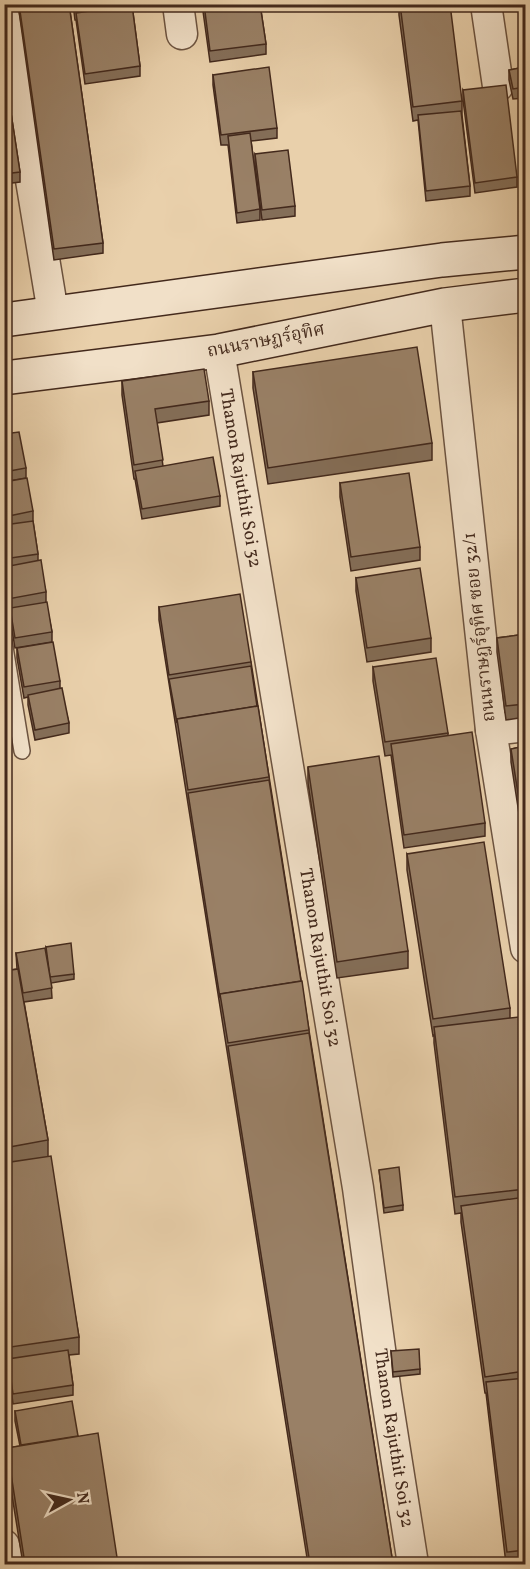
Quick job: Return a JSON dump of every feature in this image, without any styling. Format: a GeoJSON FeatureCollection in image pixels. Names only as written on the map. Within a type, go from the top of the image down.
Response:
{"type":"FeatureCollection","features":[{"type":"Feature","properties":{"kind":"street"},"geometry":{"type":"LineString","coordinates":[[178,4],[182,34]]}},
{"type":"Feature","properties":{"kind":"street"},"geometry":{"type":"LineString","coordinates":[[486,4],[498,86]]}},
{"type":"Feature","properties":{"kind":"street"},"geometry":{"type":"LineString","coordinates":[[4,17],[53,314]]}},
{"type":"Feature","properties":{"kind":"street"},"geometry":{"type":"LineString","coordinates":[[4,320],[442,260],[525,252]]}},
{"type":"Feature","properties":{"kind":"street","name":"ถนนราษฏร์อุทิศ"},"geometry":{"type":"LineString","coordinates":[[4,378],[219,351],[445,305],[525,295]]}},
{"type":"Feature","properties":{"kind":"street","name":"ถนนราษฎร์อุทิศ ซอย 32/1"},"geometry":{"type":"LineString","coordinates":[[445,305],[491,730],[523,901],[525,948]]}},
{"type":"Feature","properties":{"kind":"street","name":"Thanon Rajuthit Soi 32"},"geometry":{"type":"LineString","coordinates":[[219,351],[358,1188],[412,1564]]}},
{"type":"Feature","properties":{"kind":"street"},"geometry":{"type":"LineString","coordinates":[[491,730],[525,726]]}},
{"type":"Feature","properties":{"kind":"street"},"geometry":{"type":"LineString","coordinates":[[4,1545],[8,1564]]}},
{"type":"Feature","properties":{"kind":"lane"},"geometry":{"type":"LineString","coordinates":[[4,641],[22,751]]}},
{"type":"Feature","properties":{"kind":"building"},"geometry":{"type":"Polygon","coordinates":[[[19,4],[69,4],[103,243],[54,249],[19,4]]]}},
{"type":"Feature","properties":{"kind":"building"},"geometry":{"type":"Polygon","coordinates":[[[74,4],[114,4],[75,10],[74,4]]]}},
{"type":"Feature","properties":{"kind":"building"},"geometry":{"type":"Polygon","coordinates":[[[204,4],[260,4],[266,44],[210,51],[204,4]]]}},
{"type":"Feature","properties":{"kind":"building"},"geometry":{"type":"Polygon","coordinates":[[[400,4],[450,4],[462,101],[413,107],[400,4]]]}},
{"type":"Feature","properties":{"kind":"building"},"geometry":{"type":"Polygon","coordinates":[[[132,5],[140,66],[85,74],[76,13],[132,5]]]}},
{"type":"Feature","properties":{"kind":"building"},"geometry":{"type":"Polygon","coordinates":[[[4,67],[20,172],[4,174],[4,67]]]}},
{"type":"Feature","properties":{"kind":"building"},"geometry":{"type":"Polygon","coordinates":[[[269,67],[277,128],[221,135],[213,75],[269,67]]]}},
{"type":"Feature","properties":{"kind":"building"},"geometry":{"type":"Polygon","coordinates":[[[525,67],[525,87],[513,89],[509,70],[525,67]]]}},
{"type":"Feature","properties":{"kind":"building"},"geometry":{"type":"Polygon","coordinates":[[[506,85],[517,177],[475,183],[463,90],[506,85]]]}},
{"type":"Feature","properties":{"kind":"building"},"geometry":{"type":"Polygon","coordinates":[[[461,111],[470,186],[426,191],[418,115],[461,111]]]}},
{"type":"Feature","properties":{"kind":"building"},"geometry":{"type":"Polygon","coordinates":[[[250,133],[260,209],[237,213],[228,136],[250,133]]]}},
{"type":"Feature","properties":{"kind":"building"},"geometry":{"type":"Polygon","coordinates":[[[288,150],[295,206],[262,210],[255,154],[288,150]]]}},
{"type":"Feature","properties":{"kind":"building"},"geometry":{"type":"Polygon","coordinates":[[[417,347],[432,443],[268,468],[253,372],[417,347]]]}},
{"type":"Feature","properties":{"kind":"building"},"geometry":{"type":"Polygon","coordinates":[[[204,369],[209,401],[155,409],[163,460],[134,465],[122,381],[204,369]]]}},
{"type":"Feature","properties":{"kind":"building"},"geometry":{"type":"Polygon","coordinates":[[[19,432],[26,468],[4,472],[4,434],[19,432]]]}},
{"type":"Feature","properties":{"kind":"building"},"geometry":{"type":"Polygon","coordinates":[[[213,457],[220,496],[142,509],[135,471],[213,457]]]}},
{"type":"Feature","properties":{"kind":"building"},"geometry":{"type":"Polygon","coordinates":[[[409,473],[420,547],[351,557],[340,483],[409,473]]]}},
{"type":"Feature","properties":{"kind":"building"},"geometry":{"type":"Polygon","coordinates":[[[27,478],[33,511],[4,517],[4,482],[27,478]]]}},
{"type":"Feature","properties":{"kind":"building"},"geometry":{"type":"Polygon","coordinates":[[[33,521],[38,554],[4,559],[4,525],[33,521]]]}},
{"type":"Feature","properties":{"kind":"building"},"geometry":{"type":"Polygon","coordinates":[[[41,560],[46,592],[8,599],[4,567],[41,560]]]}},
{"type":"Feature","properties":{"kind":"building"},"geometry":{"type":"Polygon","coordinates":[[[420,568],[431,638],[367,648],[356,578],[420,568]]]}},
{"type":"Feature","properties":{"kind":"building"},"geometry":{"type":"Polygon","coordinates":[[[240,594],[251,662],[169,675],[159,607],[240,594]]]}},
{"type":"Feature","properties":{"kind":"building"},"geometry":{"type":"Polygon","coordinates":[[[47,602],[52,632],[15,638],[10,608],[47,602]]]}},
{"type":"Feature","properties":{"kind":"building"},"geometry":{"type":"Polygon","coordinates":[[[525,634],[525,704],[506,706],[497,638],[525,634]]]}},
{"type":"Feature","properties":{"kind":"building"},"geometry":{"type":"Polygon","coordinates":[[[53,642],[60,681],[24,687],[17,648],[53,642]]]}},
{"type":"Feature","properties":{"kind":"building"},"geometry":{"type":"Polygon","coordinates":[[[436,658],[448,733],[385,742],[373,667],[436,658]]]}},
{"type":"Feature","properties":{"kind":"building"},"geometry":{"type":"Polygon","coordinates":[[[251,666],[257,706],[177,719],[177,723],[169,679],[251,666]]]}},
{"type":"Feature","properties":{"kind":"building"},"geometry":{"type":"Polygon","coordinates":[[[62,688],[69,723],[35,730],[28,695],[62,688]]]}},
{"type":"Feature","properties":{"kind":"building"},"geometry":{"type":"Polygon","coordinates":[[[4,699],[11,733],[4,734],[4,699]]]}},
{"type":"Feature","properties":{"kind":"building"},"geometry":{"type":"Polygon","coordinates":[[[258,706],[269,777],[188,790],[177,719],[258,706]]]}},
{"type":"Feature","properties":{"kind":"building"},"geometry":{"type":"Polygon","coordinates":[[[472,732],[485,823],[404,835],[391,744],[472,732]]]}},
{"type":"Feature","properties":{"kind":"building"},"geometry":{"type":"Polygon","coordinates":[[[525,746],[525,805],[520,806],[511,749],[525,746]]]}},
{"type":"Feature","properties":{"kind":"building"},"geometry":{"type":"Polygon","coordinates":[[[379,756],[408,951],[337,962],[308,767],[379,756]]]}},
{"type":"Feature","properties":{"kind":"building"},"geometry":{"type":"Polygon","coordinates":[[[269,780],[301,981],[220,994],[220,998],[188,793],[269,780]]]}},
{"type":"Feature","properties":{"kind":"building"},"geometry":{"type":"Polygon","coordinates":[[[484,842],[510,1008],[433,1019],[407,854],[484,842]]]}},
{"type":"Feature","properties":{"kind":"building"},"geometry":{"type":"Polygon","coordinates":[[[71,943],[74,974],[50,977],[46,947],[71,943]]]}},
{"type":"Feature","properties":{"kind":"building"},"geometry":{"type":"Polygon","coordinates":[[[45,948],[52,988],[23,993],[16,953],[45,948]]]}},
{"type":"Feature","properties":{"kind":"building"},"geometry":{"type":"Polygon","coordinates":[[[18,969],[48,1140],[4,1148],[4,971],[18,969]]]}},
{"type":"Feature","properties":{"kind":"building"},"geometry":{"type":"Polygon","coordinates":[[[302,981],[309,1030],[228,1043],[220,994],[302,981]]]}},
{"type":"Feature","properties":{"kind":"building"},"geometry":{"type":"Polygon","coordinates":[[[519,1017],[525,1076],[525,1189],[455,1197],[434,1027],[519,1017]]]}},
{"type":"Feature","properties":{"kind":"building"},"geometry":{"type":"Polygon","coordinates":[[[309,1033],[393,1564],[310,1564],[228,1046],[309,1033]]]}},
{"type":"Feature","properties":{"kind":"building"},"geometry":{"type":"Polygon","coordinates":[[[51,1156],[79,1337],[4,1348],[4,1163],[51,1156]]]}},
{"type":"Feature","properties":{"kind":"building"},"geometry":{"type":"Polygon","coordinates":[[[399,1167],[403,1205],[384,1208],[379,1170],[399,1167]]]}},
{"type":"Feature","properties":{"kind":"building"},"geometry":{"type":"Polygon","coordinates":[[[525,1197],[525,1371],[485,1377],[461,1206],[525,1197]]]}},
{"type":"Feature","properties":{"kind":"building"},"geometry":{"type":"Polygon","coordinates":[[[419,1349],[420,1369],[393,1372],[391,1351],[419,1349]]]}},
{"type":"Feature","properties":{"kind":"building"},"geometry":{"type":"Polygon","coordinates":[[[68,1350],[73,1385],[13,1394],[8,1359],[68,1350]]]}},
{"type":"Feature","properties":{"kind":"building"},"geometry":{"type":"Polygon","coordinates":[[[525,1378],[525,1550],[507,1552],[486,1382],[525,1378]]]}},
{"type":"Feature","properties":{"kind":"building"},"geometry":{"type":"Polygon","coordinates":[[[72,1401],[78,1436],[21,1445],[15,1411],[72,1401]]]}},
{"type":"Feature","properties":{"kind":"building"},"geometry":{"type":"Polygon","coordinates":[[[98,1433],[118,1564],[25,1564],[7,1448],[98,1433]]]}},
{"type":"Feature","properties":{"kind":"building"},"geometry":{"type":"Polygon","coordinates":[[[525,1559],[525,1564],[511,1564],[511,1561],[525,1559]]]}}]}
